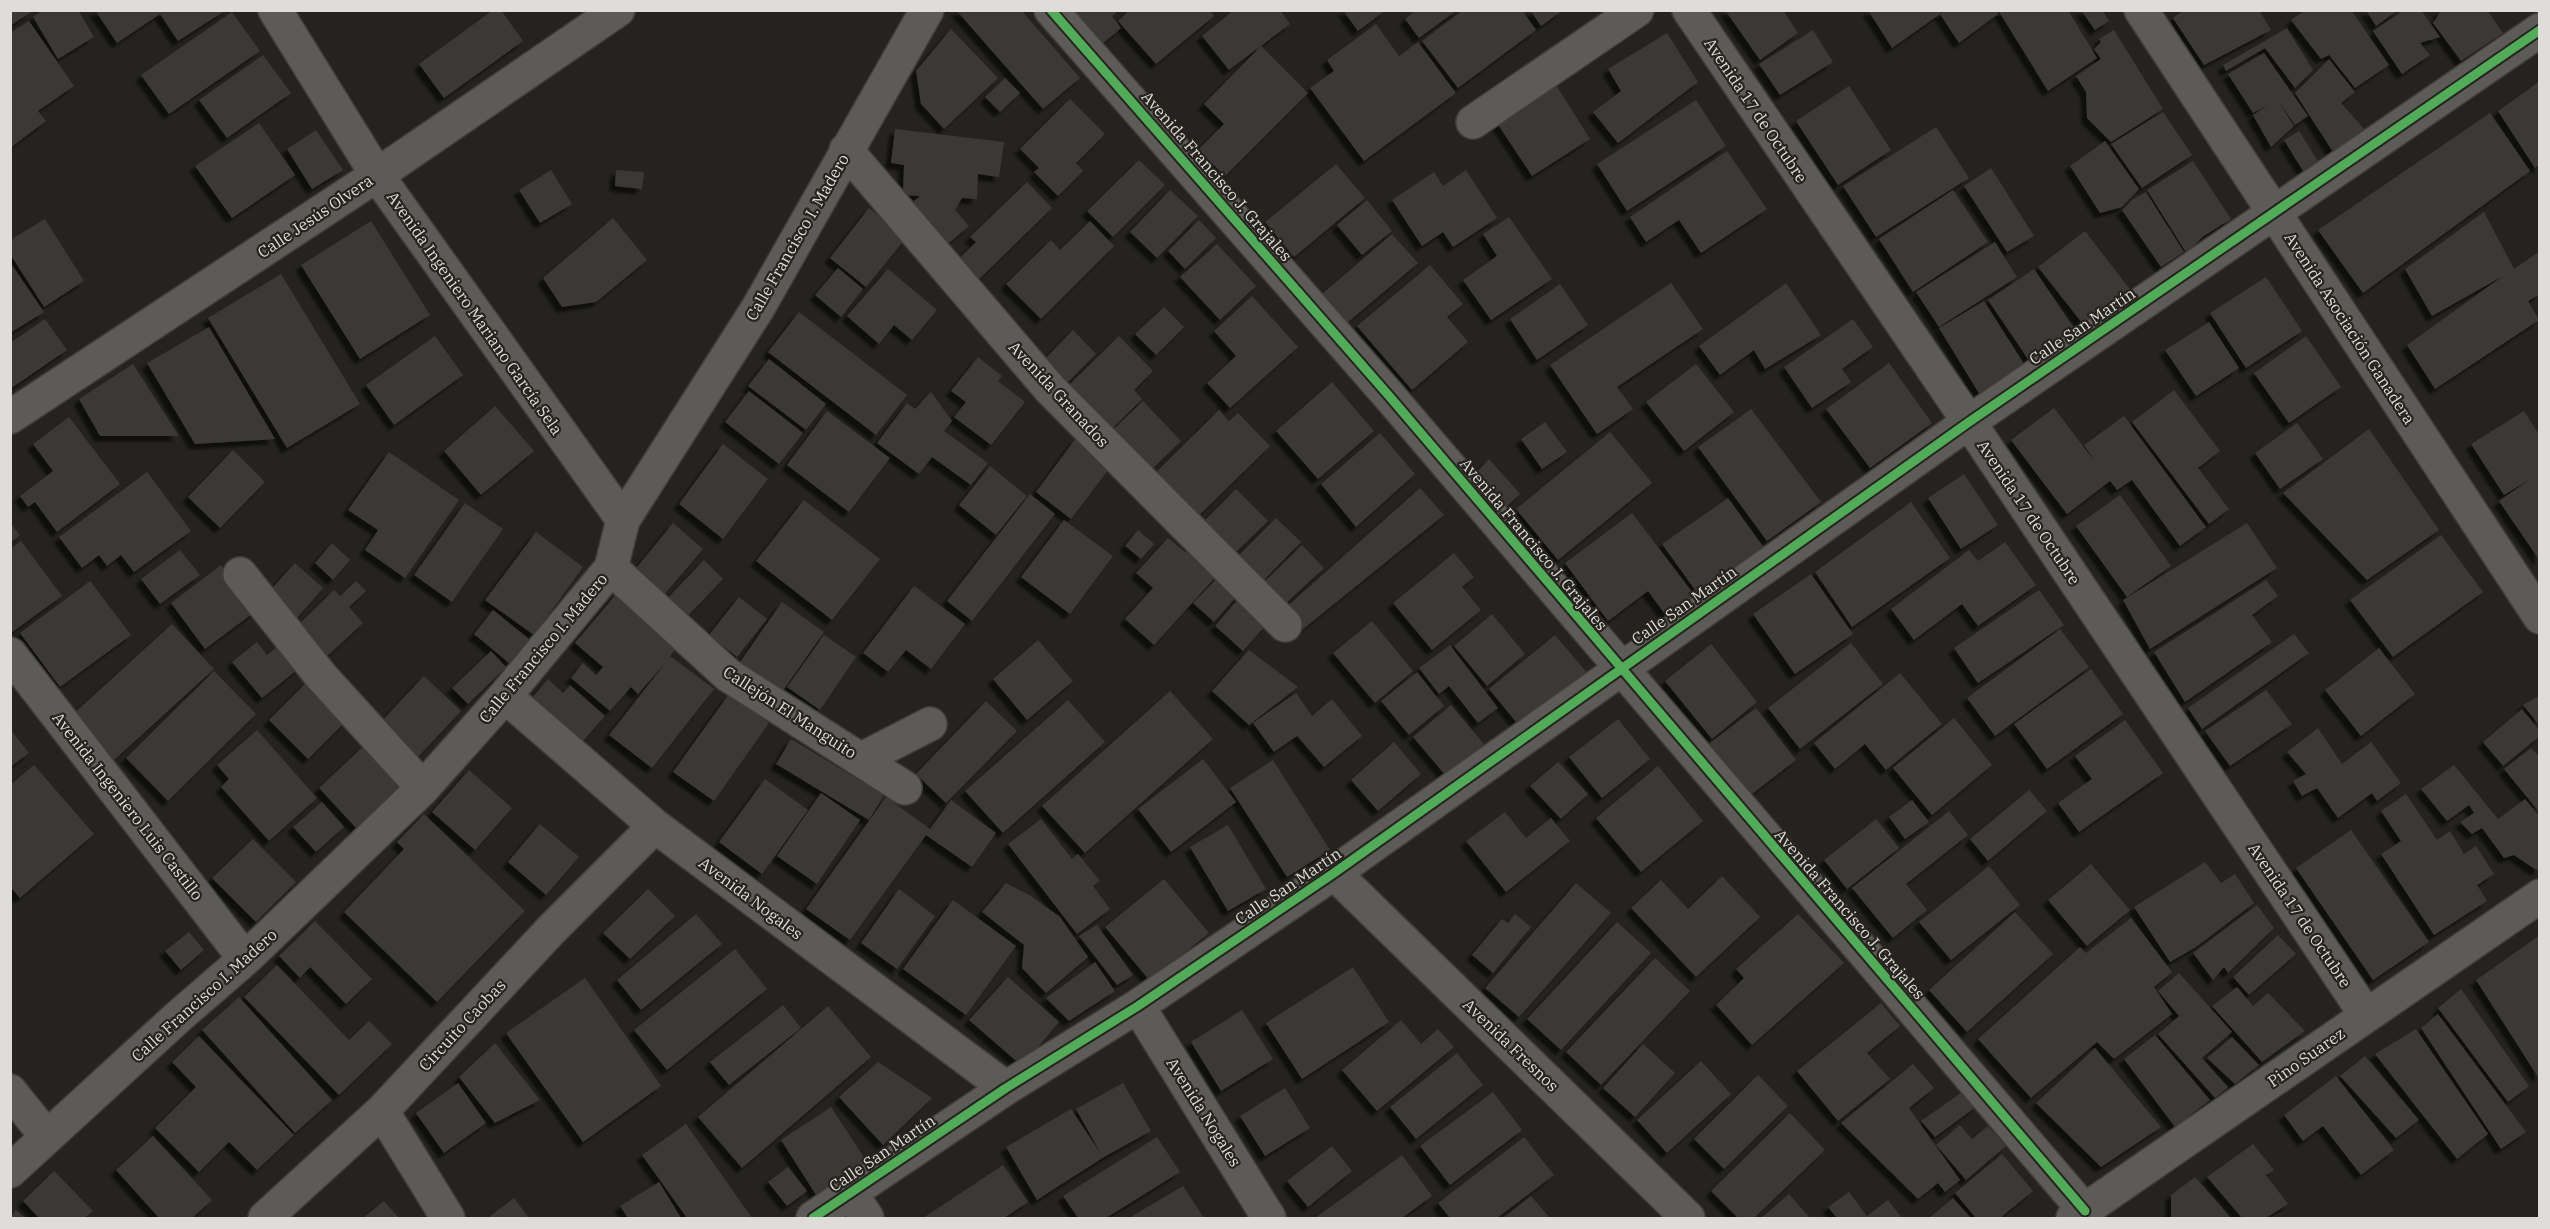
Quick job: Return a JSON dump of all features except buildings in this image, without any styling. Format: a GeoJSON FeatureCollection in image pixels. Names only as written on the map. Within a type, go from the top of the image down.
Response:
{"type":"FeatureCollection","features":[{"type":"Feature","properties":{"kind":"street","name":"Avenida Ingeniero Mariano García Sela"},"geometry":{"type":"LineString","coordinates":[[275,10],[377,175],[623,520]]}},
{"type":"Feature","properties":{"kind":"street","name":"Calle Jesús Olvera"},"geometry":{"type":"LineString","coordinates":[[10,417],[377,175],[618,10]]}},
{"type":"Feature","properties":{"kind":"street","name":"Calle Francisco I. Madero"},"geometry":{"type":"LineString","coordinates":[[10,1171],[178,1017],[245,959],[423,788],[505,696],[611,568],[623,520],[758,308],[927,10]]}},
{"type":"Feature","properties":{"kind":"street","name":"Avenida Francisco J. Grajales"},"geometry":{"type":"LineString","coordinates":[[1051,10],[1390,397],[2079,1214]]}},
{"type":"Feature","properties":{"kind":"street"},"geometry":{"type":"LineString","coordinates":[[1473,122],[1637,10]]}},
{"type":"Feature","properties":{"kind":"street","name":"Avenida 17 de Octubre"},"geometry":{"type":"LineString","coordinates":[[1689,10],[1969,422],[2366,1015]]}},
{"type":"Feature","properties":{"kind":"street","name":"Avenida Asociación Ganadera"},"geometry":{"type":"LineString","coordinates":[[2140,10],[2540,617]]}},
{"type":"Feature","properties":{"kind":"street","name":"Calle San Martín"},"geometry":{"type":"LineString","coordinates":[[813,1218],[859,1206],[1006,1088],[1138,1006],[1334,873],[1969,422],[2540,30]]}},
{"type":"Feature","properties":{"kind":"street","name":"Avenida Granados"},"geometry":{"type":"LineString","coordinates":[[846,150],[1050,389],[1285,625]]}},
{"type":"Feature","properties":{"kind":"street","name":"Callejón El Manguito"},"geometry":{"type":"LineString","coordinates":[[611,568],[728,675],[905,788]]}},
{"type":"Feature","properties":{"kind":"street"},"geometry":{"type":"LineString","coordinates":[[240,574],[321,676],[423,788]]}},
{"type":"Feature","properties":{"kind":"street","name":"Avenida Ingeniero Luis Castillo"},"geometry":{"type":"LineString","coordinates":[[10,654],[245,959]]}},
{"type":"Feature","properties":{"kind":"street","name":"Avenida Nogales"},"geometry":{"type":"LineString","coordinates":[[505,696],[655,826],[1006,1088]]}},
{"type":"Feature","properties":{"kind":"street","name":"Callejón El Manguito"},"geometry":{"type":"LineString","coordinates":[[862,759],[930,724]]}},
{"type":"Feature","properties":{"kind":"street","name":"Circuito Caobas"},"geometry":{"type":"LineString","coordinates":[[265,1218],[382,1111],[551,930],[655,826]]}},
{"type":"Feature","properties":{"kind":"street","name":"Avenida Fresnos"},"geometry":{"type":"LineString","coordinates":[[1334,873],[1688,1218]]}},
{"type":"Feature","properties":{"kind":"street","name":"Pino Suarez"},"geometry":{"type":"LineString","coordinates":[[2079,1214],[2540,896]]}},
{"type":"Feature","properties":{"kind":"street","name":"Avenida Nogales"},"geometry":{"type":"LineString","coordinates":[[1138,1006],[1269,1218]]}},
{"type":"Feature","properties":{"kind":"street"},"geometry":{"type":"LineString","coordinates":[[10,1091],[47,1137]]}},
{"type":"Feature","properties":{"kind":"street"},"geometry":{"type":"LineString","coordinates":[[382,1111],[448,1218]]}},
{"type":"Feature","properties":{"kind":"cycle path"},"geometry":{"type":"LineString","coordinates":[[1051,10],[1390,397],[2085,1211]]}},
{"type":"Feature","properties":{"kind":"cycle path"},"geometry":{"type":"LineString","coordinates":[[813,1218],[1006,1088],[1138,1006],[1334,873],[1969,422],[2540,30]]}}]}
